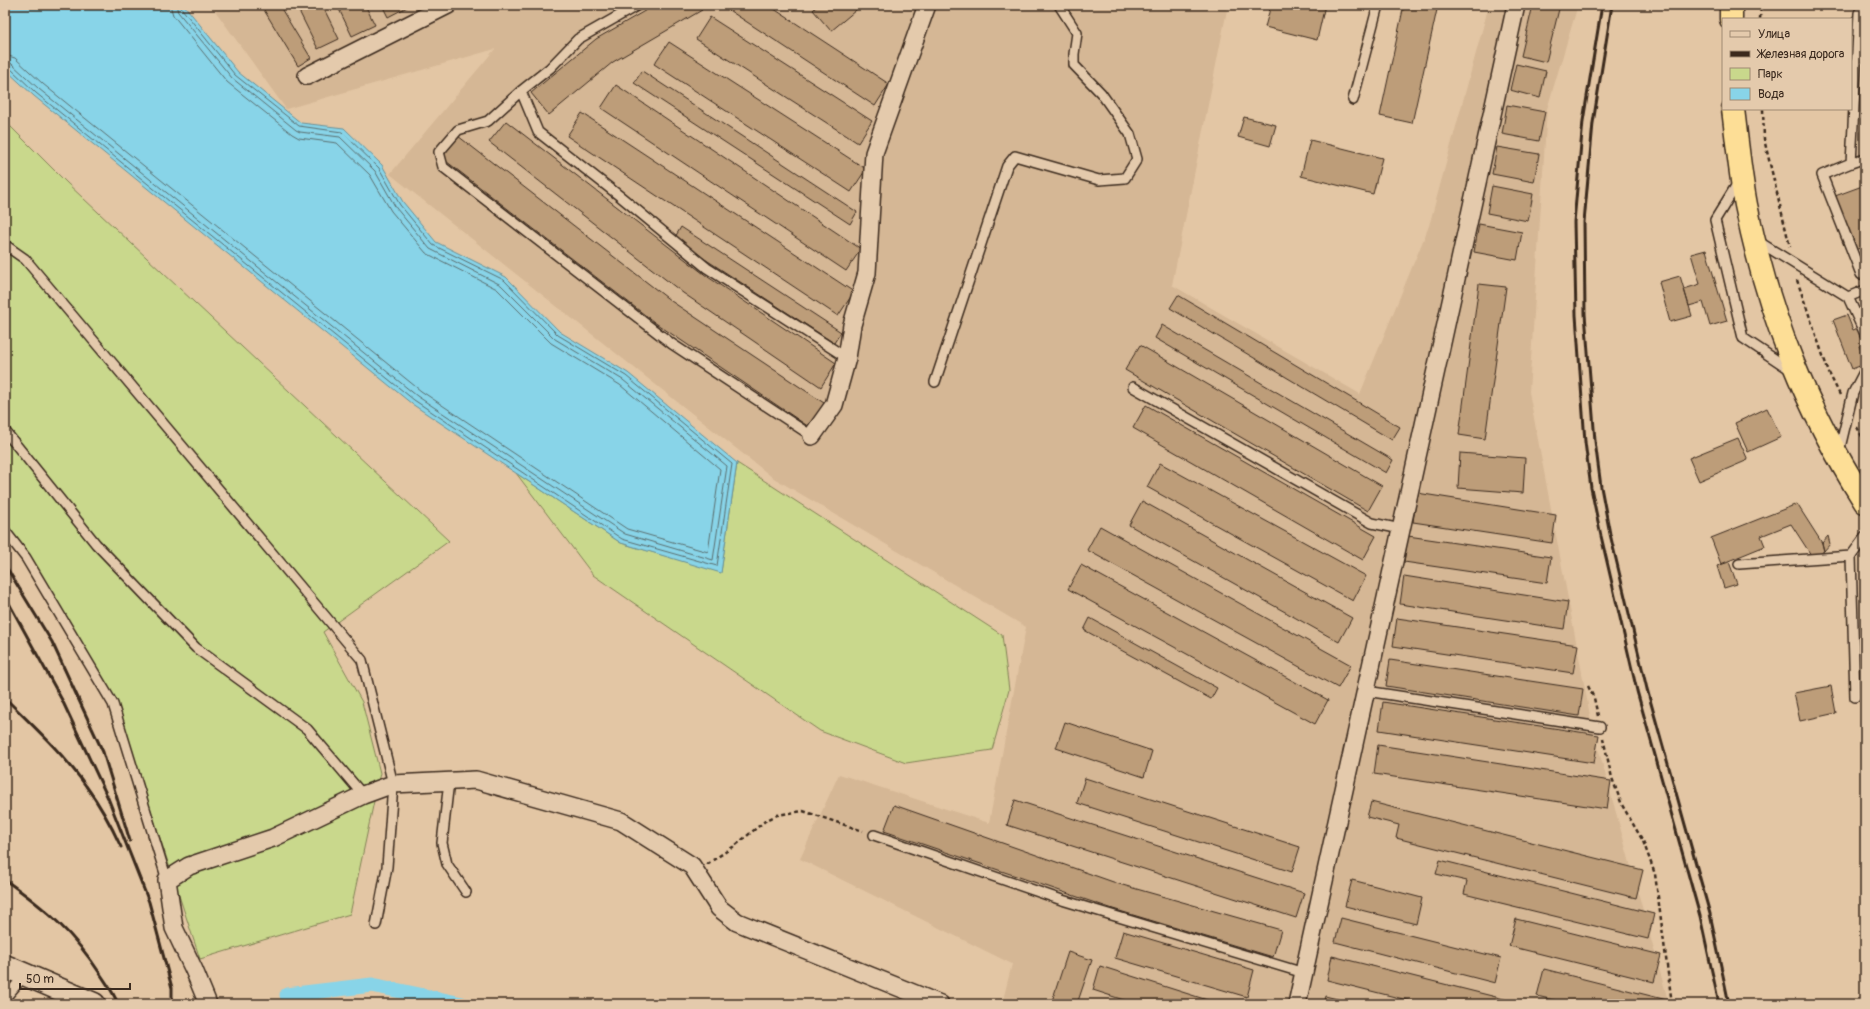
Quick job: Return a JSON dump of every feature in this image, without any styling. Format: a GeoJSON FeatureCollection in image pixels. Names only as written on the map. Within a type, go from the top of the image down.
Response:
{"type":"FeatureCollection","features":[{"type":"Feature","properties":{"kind":"highway"},"geometry":{"type":"LineString","coordinates":[[1731,5],[1731,18]]}},
{"type":"Feature","properties":{"kind":"highway"},"geometry":{"type":"LineString","coordinates":[[1733,110],[1742,176],[1754,238],[1773,309],[1810,405],[1838,458],[1865,502]]}},
{"type":"Feature","properties":{"kind":"street"},"geometry":{"type":"LineString","coordinates":[[307,76],[448,5]]}},
{"type":"Feature","properties":{"kind":"street"},"geometry":{"type":"LineString","coordinates":[[812,436],[834,405],[847,358],[852,325],[867,273],[874,153],[927,5]]}},
{"type":"Feature","properties":{"kind":"street"},"geometry":{"type":"LineString","coordinates":[[1297,1004],[1516,5]]}},
{"type":"Feature","properties":{"kind":"street"},"geometry":{"type":"LineString","coordinates":[[208,1004],[174,928],[167,880],[189,866],[272,838],[363,795],[393,784],[476,780],[620,820],[692,866],[719,908],[737,922],[940,1004]]}},
{"type":"Feature","properties":{"kind":"street"},"geometry":{"type":"LineString","coordinates":[[5,966],[94,1004]]}},
{"type":"Feature","properties":{"kind":"lane"},"geometry":{"type":"LineString","coordinates":[[638,5],[578,39],[550,68],[521,91],[488,121],[458,130],[439,152],[443,167],[672,344],[812,436]]}},
{"type":"Feature","properties":{"kind":"lane"},"geometry":{"type":"LineString","coordinates":[[935,382],[1007,166],[1015,156],[1099,180],[1125,178],[1137,159],[1130,134],[1101,93],[1074,65],[1077,33],[1059,5]]}},
{"type":"Feature","properties":{"kind":"lane"},"geometry":{"type":"LineString","coordinates":[[1353,100],[1378,5]]}},
{"type":"Feature","properties":{"kind":"lane"},"geometry":{"type":"LineString","coordinates":[[1851,163],[1861,10]]}},
{"type":"Feature","properties":{"kind":"lane"},"geometry":{"type":"LineString","coordinates":[[521,91],[538,132],[621,197],[707,268],[847,358]]}},
{"type":"Feature","properties":{"kind":"lane"},"geometry":{"type":"LineString","coordinates":[[1865,158],[1822,175],[1861,274],[1865,273]]}},
{"type":"Feature","properties":{"kind":"lane"},"geometry":{"type":"LineString","coordinates":[[1742,176],[1714,220],[1743,338],[1797,374]]}},
{"type":"Feature","properties":{"kind":"lane"},"geometry":{"type":"LineString","coordinates":[[1754,238],[1848,297],[1865,334]]}},
{"type":"Feature","properties":{"kind":"lane"},"geometry":{"type":"LineString","coordinates":[[5,245],[25,259],[362,660],[393,784],[387,867],[376,925]]}},
{"type":"Feature","properties":{"kind":"lane"},"geometry":{"type":"LineString","coordinates":[[1848,297],[1865,290]]}},
{"type":"Feature","properties":{"kind":"lane"},"geometry":{"type":"LineString","coordinates":[[1838,458],[1853,393],[1865,370]]}},
{"type":"Feature","properties":{"kind":"lane"},"geometry":{"type":"LineString","coordinates":[[1133,387],[1372,523],[1401,529]]}},
{"type":"Feature","properties":{"kind":"lane"},"geometry":{"type":"LineString","coordinates":[[5,432],[96,544],[196,648],[306,729],[363,795]]}},
{"type":"Feature","properties":{"kind":"lane"},"geometry":{"type":"LineString","coordinates":[[5,531],[26,558],[113,704],[167,880]]}},
{"type":"Feature","properties":{"kind":"lane"},"geometry":{"type":"LineString","coordinates":[[1855,697],[1851,556],[1865,537]]}},
{"type":"Feature","properties":{"kind":"lane"},"geometry":{"type":"LineString","coordinates":[[1739,564],[1851,556]]}},
{"type":"Feature","properties":{"kind":"lane"},"geometry":{"type":"LineString","coordinates":[[1366,691],[1600,728]]}},
{"type":"Feature","properties":{"kind":"lane"},"geometry":{"type":"LineString","coordinates":[[449,781],[442,843],[447,864],[466,892]]}},
{"type":"Feature","properties":{"kind":"lane"},"geometry":{"type":"LineString","coordinates":[[874,835],[1062,900],[1304,973]]}},
{"type":"Feature","properties":{"kind":"lane"},"geometry":{"type":"LineString","coordinates":[[5,998],[25,974]]}},
{"type":"Feature","properties":{"kind":"path"},"geometry":{"type":"LineString","coordinates":[[1760,5],[1760,18]]}},
{"type":"Feature","properties":{"kind":"path"},"geometry":{"type":"LineString","coordinates":[[1588,686],[1594,698],[1612,778],[1622,805],[1643,841],[1655,874],[1672,1004]]}},
{"type":"Feature","properties":{"kind":"path"},"geometry":{"type":"LineString","coordinates":[[695,872],[736,844],[765,821],[778,815],[803,811],[874,835]]}},
{"type":"Feature","properties":{"kind":"shaded area"},"geometry":{"type":"Polygon","coordinates":[[[211,5],[1228,5],[1172,285],[1360,394],[1429,226],[1489,5],[1578,5],[1547,109],[1529,392],[1592,726],[1669,1004],[1002,1004],[1012,964],[800,859],[839,774],[989,823],[1026,627],[772,477],[390,174],[495,49],[286,109],[211,5]]]}},
{"type":"Feature","properties":{"kind":"green space"},"geometry":{"type":"Polygon","coordinates":[[[5,121],[67,183],[449,541],[323,632],[362,702],[380,773],[350,914],[200,959],[118,711],[5,528],[5,121]]]}},
{"type":"Feature","properties":{"kind":"green space"},"geometry":{"type":"Polygon","coordinates":[[[737,463],[1002,635],[1009,690],[992,750],[906,763],[820,731],[593,575],[516,473],[621,543],[721,572],[737,463]]]}},
{"type":"Feature","properties":{"kind":"water"},"geometry":{"type":"Polygon","coordinates":[[[5,5],[184,5],[238,72],[301,123],[344,128],[382,165],[403,202],[436,242],[506,277],[560,332],[628,373],[737,463],[721,573],[621,543],[412,404],[34,96],[5,69],[5,5]]]}},
{"type":"Feature","properties":{"kind":"building"},"geometry":{"type":"Polygon","coordinates":[[[261,5],[279,5],[311,58],[298,66],[261,5]]]}},
{"type":"Feature","properties":{"kind":"building"},"geometry":{"type":"Polygon","coordinates":[[[296,5],[322,5],[339,39],[318,49],[296,5]]]}},
{"type":"Feature","properties":{"kind":"building"},"geometry":{"type":"Polygon","coordinates":[[[337,5],[365,5],[375,25],[352,36],[337,5]]]}},
{"type":"Feature","properties":{"kind":"building"},"geometry":{"type":"Polygon","coordinates":[[[382,5],[411,5],[388,17],[382,5]]]}},
{"type":"Feature","properties":{"kind":"building"},"geometry":{"type":"Polygon","coordinates":[[[655,5],[698,5],[702,10],[613,62],[549,115],[531,93],[596,39],[655,5]]]}},
{"type":"Feature","properties":{"kind":"building"},"geometry":{"type":"Polygon","coordinates":[[[721,5],[768,5],[889,84],[875,106],[721,5]]]}},
{"type":"Feature","properties":{"kind":"building"},"geometry":{"type":"Polygon","coordinates":[[[818,5],[862,5],[831,31],[813,10],[818,5]]]}},
{"type":"Feature","properties":{"kind":"building"},"geometry":{"type":"Polygon","coordinates":[[[1271,5],[1325,5],[1317,40],[1265,27],[1271,5]]]}},
{"type":"Feature","properties":{"kind":"building"},"geometry":{"type":"Polygon","coordinates":[[[1404,5],[1438,5],[1412,123],[1380,116],[1404,5]]]}},
{"type":"Feature","properties":{"kind":"building"},"geometry":{"type":"Polygon","coordinates":[[[1533,5],[1560,5],[1546,62],[1521,56],[1533,5]]]}},
{"type":"Feature","properties":{"kind":"building"},"geometry":{"type":"Polygon","coordinates":[[[1810,5],[1845,5],[1845,7],[1810,5]]]}},
{"type":"Feature","properties":{"kind":"building"},"geometry":{"type":"Polygon","coordinates":[[[710,17],[872,121],[858,143],[696,39],[710,17]]]}},
{"type":"Feature","properties":{"kind":"building"},"geometry":{"type":"Polygon","coordinates":[[[669,42],[866,169],[851,192],[654,64],[669,42]]]}},
{"type":"Feature","properties":{"kind":"building"},"geometry":{"type":"Polygon","coordinates":[[[1516,64],[1546,71],[1540,98],[1510,90],[1516,64]]]}},
{"type":"Feature","properties":{"kind":"building"},"geometry":{"type":"Polygon","coordinates":[[[642,71],[857,212],[850,224],[634,83],[642,71]]]}},
{"type":"Feature","properties":{"kind":"building"},"geometry":{"type":"Polygon","coordinates":[[[616,85],[861,249],[846,271],[601,108],[616,85]]]}},
{"type":"Feature","properties":{"kind":"building"},"geometry":{"type":"Polygon","coordinates":[[[1507,105],[1545,112],[1539,141],[1502,134],[1507,105]]]}},
{"type":"Feature","properties":{"kind":"building"},"geometry":{"type":"Polygon","coordinates":[[[582,113],[854,292],[838,316],[567,136],[582,113]]]}},
{"type":"Feature","properties":{"kind":"building"},"geometry":{"type":"Polygon","coordinates":[[[1244,117],[1276,125],[1270,146],[1238,137],[1244,117]]]}},
{"type":"Feature","properties":{"kind":"building"},"geometry":{"type":"Polygon","coordinates":[[[506,121],[708,277],[836,363],[821,387],[683,293],[489,142],[506,121]]]}},
{"type":"Feature","properties":{"kind":"building"},"geometry":{"type":"Polygon","coordinates":[[[458,136],[671,301],[824,403],[809,427],[654,322],[442,158],[458,136]]]}},
{"type":"Feature","properties":{"kind":"building"},"geometry":{"type":"Polygon","coordinates":[[[1310,140],[1382,158],[1373,194],[1301,176],[1310,140]]]}},
{"type":"Feature","properties":{"kind":"building"},"geometry":{"type":"Polygon","coordinates":[[[1497,147],[1539,154],[1534,182],[1492,174],[1497,147]]]}},
{"type":"Feature","properties":{"kind":"building"},"geometry":{"type":"Polygon","coordinates":[[[1865,185],[1865,246],[1855,250],[1835,196],[1865,185]]]}},
{"type":"Feature","properties":{"kind":"building"},"geometry":{"type":"Polygon","coordinates":[[[1492,186],[1533,194],[1528,221],[1487,213],[1492,186]]]}},
{"type":"Feature","properties":{"kind":"building"},"geometry":{"type":"Polygon","coordinates":[[[1479,224],[1522,232],[1517,260],[1474,252],[1479,224]]]}},
{"type":"Feature","properties":{"kind":"building"},"geometry":{"type":"Polygon","coordinates":[[[681,227],[841,332],[834,343],[674,239],[681,227]]]}},
{"type":"Feature","properties":{"kind":"building"},"geometry":{"type":"Polygon","coordinates":[[[1706,250],[1727,321],[1710,326],[1703,302],[1689,306],[1684,289],[1700,284],[1691,254],[1706,250]]]}},
{"type":"Feature","properties":{"kind":"building"},"geometry":{"type":"Polygon","coordinates":[[[1680,276],[1692,316],[1670,322],[1659,282],[1680,276]]]}},
{"type":"Feature","properties":{"kind":"building"},"geometry":{"type":"Polygon","coordinates":[[[1479,284],[1506,287],[1485,439],[1459,435],[1479,284]]]}},
{"type":"Feature","properties":{"kind":"building"},"geometry":{"type":"Polygon","coordinates":[[[1178,295],[1400,427],[1392,440],[1170,308],[1178,295]]]}},
{"type":"Feature","properties":{"kind":"building"},"geometry":{"type":"Polygon","coordinates":[[[1847,315],[1853,330],[1865,325],[1865,344],[1859,346],[1865,364],[1852,369],[1833,320],[1847,315]]]}},
{"type":"Feature","properties":{"kind":"building"},"geometry":{"type":"Polygon","coordinates":[[[1162,325],[1393,460],[1386,473],[1155,338],[1162,325]]]}},
{"type":"Feature","properties":{"kind":"building"},"geometry":{"type":"Polygon","coordinates":[[[1140,345],[1382,486],[1368,511],[1125,370],[1140,345]]]}},
{"type":"Feature","properties":{"kind":"building"},"geometry":{"type":"Polygon","coordinates":[[[1146,405],[1376,536],[1363,560],[1133,428],[1146,405]]]}},
{"type":"Feature","properties":{"kind":"building"},"geometry":{"type":"Polygon","coordinates":[[[1767,408],[1781,437],[1748,452],[1735,423],[1767,408]]]}},
{"type":"Feature","properties":{"kind":"building"},"geometry":{"type":"Polygon","coordinates":[[[1738,438],[1748,460],[1699,481],[1689,458],[1738,438]]]}},
{"type":"Feature","properties":{"kind":"building"},"geometry":{"type":"Polygon","coordinates":[[[1460,453],[1525,458],[1523,493],[1458,488],[1460,453]]]}},
{"type":"Feature","properties":{"kind":"building"},"geometry":{"type":"Polygon","coordinates":[[[1160,463],[1366,576],[1353,601],[1147,487],[1160,463]]]}},
{"type":"Feature","properties":{"kind":"building"},"geometry":{"type":"Polygon","coordinates":[[[1417,493],[1556,515],[1552,543],[1413,522],[1417,493]]]}},
{"type":"Feature","properties":{"kind":"building"},"geometry":{"type":"Polygon","coordinates":[[[1142,501],[1352,618],[1339,642],[1129,525],[1142,501]]]}},
{"type":"Feature","properties":{"kind":"building"},"geometry":{"type":"Polygon","coordinates":[[[1797,504],[1822,543],[1824,551],[1813,558],[1791,524],[1761,536],[1765,546],[1721,564],[1711,538],[1797,504]]]}},
{"type":"Feature","properties":{"kind":"building"},"geometry":{"type":"Polygon","coordinates":[[[1100,526],[1351,665],[1338,688],[1087,550],[1100,526]]]}},
{"type":"Feature","properties":{"kind":"building"},"geometry":{"type":"Polygon","coordinates":[[[1408,536],[1551,557],[1547,583],[1404,562],[1408,536]]]}},
{"type":"Feature","properties":{"kind":"building"},"geometry":{"type":"Polygon","coordinates":[[[1828,536],[1830,544],[1824,551],[1822,543],[1828,536]]]}},
{"type":"Feature","properties":{"kind":"building"},"geometry":{"type":"Polygon","coordinates":[[[1729,562],[1737,584],[1724,588],[1717,566],[1729,562]]]}},
{"type":"Feature","properties":{"kind":"building"},"geometry":{"type":"Polygon","coordinates":[[[1081,565],[1328,700],[1315,724],[1068,589],[1081,565]]]}},
{"type":"Feature","properties":{"kind":"building"},"geometry":{"type":"Polygon","coordinates":[[[1404,576],[1568,602],[1564,629],[1400,604],[1404,576]]]}},
{"type":"Feature","properties":{"kind":"building"},"geometry":{"type":"Polygon","coordinates":[[[1090,618],[1217,688],[1211,699],[1084,630],[1090,618]]]}},
{"type":"Feature","properties":{"kind":"building"},"geometry":{"type":"Polygon","coordinates":[[[1397,618],[1578,645],[1573,673],[1393,646],[1397,618]]]}},
{"type":"Feature","properties":{"kind":"building"},"geometry":{"type":"Polygon","coordinates":[[[1390,660],[1583,689],[1579,716],[1386,686],[1390,660]]]}},
{"type":"Feature","properties":{"kind":"building"},"geometry":{"type":"Polygon","coordinates":[[[1831,686],[1836,713],[1800,721],[1794,693],[1831,686]]]}},
{"type":"Feature","properties":{"kind":"building"},"geometry":{"type":"Polygon","coordinates":[[[1383,702],[1599,735],[1594,763],[1379,730],[1383,702]]]}},
{"type":"Feature","properties":{"kind":"building"},"geometry":{"type":"Polygon","coordinates":[[[1065,722],[1152,751],[1144,777],[1056,748],[1065,722]]]}},
{"type":"Feature","properties":{"kind":"building"},"geometry":{"type":"Polygon","coordinates":[[[1378,745],[1611,781],[1607,809],[1374,774],[1378,745]]]}},
{"type":"Feature","properties":{"kind":"building"},"geometry":{"type":"Polygon","coordinates":[[[1085,778],[1300,847],[1292,872],[1077,803],[1085,778]]]}},
{"type":"Feature","properties":{"kind":"building"},"geometry":{"type":"Polygon","coordinates":[[[1015,800],[1304,893],[1296,918],[1007,825],[1015,800]]]}},
{"type":"Feature","properties":{"kind":"building"},"geometry":{"type":"Polygon","coordinates":[[[1371,802],[1643,870],[1636,898],[1396,838],[1399,825],[1367,817],[1371,802]]]}},
{"type":"Feature","properties":{"kind":"building"},"geometry":{"type":"Polygon","coordinates":[[[894,805],[1119,884],[1281,930],[1273,957],[1113,909],[884,831],[894,805]]]}},
{"type":"Feature","properties":{"kind":"building"},"geometry":{"type":"Polygon","coordinates":[[[1440,860],[1654,914],[1648,939],[1464,894],[1467,881],[1436,874],[1440,860]]]}},
{"type":"Feature","properties":{"kind":"building"},"geometry":{"type":"Polygon","coordinates":[[[1352,880],[1422,898],[1416,924],[1345,906],[1352,880]]]}},
{"type":"Feature","properties":{"kind":"building"},"geometry":{"type":"Polygon","coordinates":[[[1341,918],[1501,958],[1495,983],[1335,942],[1341,918]]]}},
{"type":"Feature","properties":{"kind":"building"},"geometry":{"type":"Polygon","coordinates":[[[1516,919],[1661,955],[1654,982],[1509,946],[1516,919]]]}},
{"type":"Feature","properties":{"kind":"building"},"geometry":{"type":"Polygon","coordinates":[[[1123,931],[1254,970],[1247,997],[1115,958],[1123,931]]]}},
{"type":"Feature","properties":{"kind":"building"},"geometry":{"type":"Polygon","coordinates":[[[1068,952],[1092,960],[1077,1004],[1051,1004],[1068,952]]]}},
{"type":"Feature","properties":{"kind":"building"},"geometry":{"type":"Polygon","coordinates":[[[1332,956],[1524,1004],[1423,1004],[1327,980],[1332,956]]]}},
{"type":"Feature","properties":{"kind":"building"},"geometry":{"type":"Polygon","coordinates":[[[1100,966],[1220,1004],[1136,1004],[1093,990],[1100,966]]]}},
{"type":"Feature","properties":{"kind":"building"},"geometry":{"type":"Polygon","coordinates":[[[1544,969],[1667,1000],[1666,1004],[1570,1004],[1537,996],[1544,969]]]}},
{"type":"Feature","properties":{"kind":"building"},"geometry":{"type":"Polygon","coordinates":[[[1325,996],[1358,1004],[1323,1004],[1325,996]]]}},
{"type":"Feature","properties":{"kind":"waterway"},"geometry":{"type":"LineString","coordinates":[[287,995],[372,985],[462,1004]]}},
{"type":"Feature","properties":{"kind":"railway"},"geometry":{"type":"LineString","coordinates":[[1602,5],[1583,121],[1574,222],[1576,315],[1585,442],[1591,488],[1601,536],[1637,691],[1700,916],[1719,1004]]}},
{"type":"Feature","properties":{"kind":"railway"},"geometry":{"type":"LineString","coordinates":[[1612,5],[1593,123],[1584,222],[1585,314],[1595,441],[1601,487],[1610,534],[1647,689],[1710,914],[1729,1004]]}},
{"type":"Feature","properties":{"kind":"railway"},"geometry":{"type":"LineString","coordinates":[[5,565],[52,642],[103,752],[130,841]]}},
{"type":"Feature","properties":{"kind":"railway"},"geometry":{"type":"LineString","coordinates":[[5,596],[62,700],[108,798],[149,902],[172,988],[172,1004]]}},
{"type":"Feature","properties":{"kind":"railway"},"geometry":{"type":"LineString","coordinates":[[5,698],[68,762],[101,808],[121,847]]}},
{"type":"Feature","properties":{"kind":"railway"},"geometry":{"type":"LineString","coordinates":[[5,880],[46,911],[80,946],[91,960],[118,1004]]}}]}
